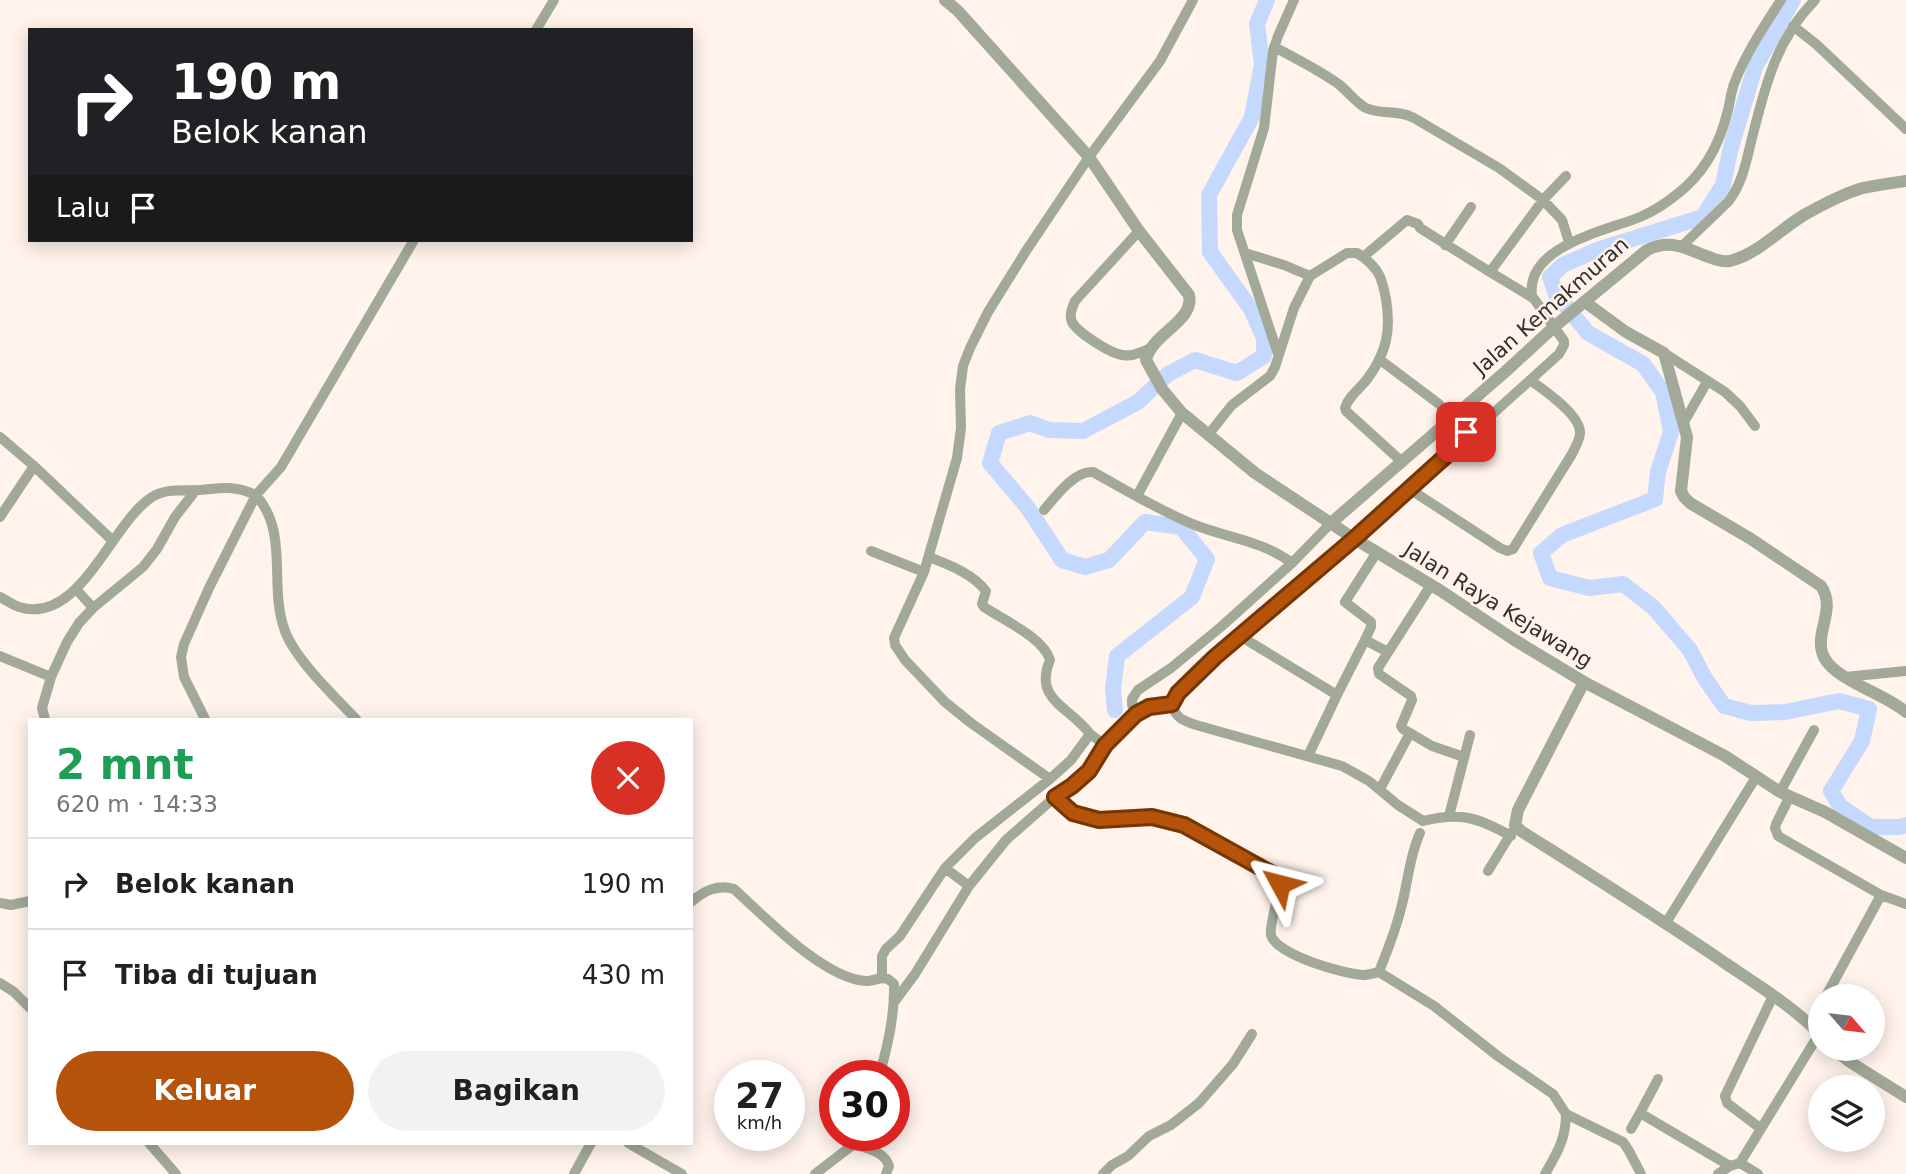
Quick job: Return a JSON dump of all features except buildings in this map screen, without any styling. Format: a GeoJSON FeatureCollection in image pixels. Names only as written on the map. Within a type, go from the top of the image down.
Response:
{"type":"FeatureCollection","features":[{"type":"Feature","properties":{"kind":"street"},"geometry":{"type":"LineString","coordinates":[[537,28],[554,0]]}},
{"type":"Feature","properties":{"kind":"street"},"geometry":{"type":"LineString","coordinates":[[945,0],[958,11],[1089,157],[1139,231],[1189,295],[1191,302],[1184,315],[1149,349],[1124,356],[1112,352],[1083,333],[1070,319],[1071,309],[1075,301],[1139,231]]}},
{"type":"Feature","properties":{"kind":"street"},"geometry":{"type":"LineString","coordinates":[[1193,0],[1160,61],[1089,157],[988,312],[966,357],[960,389],[961,428],[957,458],[929,557],[896,633],[895,645],[905,660],[945,702],[1050,789],[1073,813],[1099,820],[1152,817],[1184,825],[1280,878],[1271,935],[1279,946],[1316,964],[1341,971],[1362,975],[1379,972],[1434,1006],[1553,1094],[1566,1114],[1623,1142],[1642,1174]]}},
{"type":"Feature","properties":{"kind":"street"},"geometry":{"type":"LineString","coordinates":[[1208,435],[1232,405],[1270,376],[1278,360],[1237,230],[1237,215],[1264,128],[1274,47],[1294,0]]}},
{"type":"Feature","properties":{"kind":"street"},"geometry":{"type":"LineString","coordinates":[[1681,247],[1728,202],[1738,187],[1771,70],[1769,42],[1781,0]]}},
{"type":"Feature","properties":{"kind":"street"},"geometry":{"type":"LineString","coordinates":[[1533,298],[1531,288],[1541,264],[1569,242],[1642,216],[1675,196],[1694,180],[1710,159],[1721,135],[1733,87],[1743,64],[1793,26],[1815,0]]}},
{"type":"Feature","properties":{"kind":"street"},"geometry":{"type":"LineString","coordinates":[[1793,26],[1816,44],[1906,129]]}},
{"type":"Feature","properties":{"kind":"street"},"geometry":{"type":"LineString","coordinates":[[1274,47],[1330,78],[1363,106],[1374,110],[1403,112],[1499,168],[1543,200],[1562,220],[1569,242]]}},
{"type":"Feature","properties":{"kind":"street"},"geometry":{"type":"LineString","coordinates":[[1490,272],[1543,200],[1566,176]]}},
{"type":"Feature","properties":{"kind":"street","name":"Jalan Kemakmuran"},"geometry":{"type":"LineString","coordinates":[[1332,524],[1555,326],[1647,250],[1673,244],[1724,262],[1732,260],[1757,248],[1804,215],[1850,193],[1862,188],[1906,181]]}},
{"type":"Feature","properties":{"kind":"street"},"geometry":{"type":"LineString","coordinates":[[1444,245],[1471,207]]}},
{"type":"Feature","properties":{"kind":"street"},"geometry":{"type":"LineString","coordinates":[[1172,704],[1178,693],[1215,657],[1530,380],[1559,354],[1564,345],[1555,326],[1533,298],[1444,245],[1420,228],[1418,223],[1407,220],[1363,257]]}},
{"type":"Feature","properties":{"kind":"street"},"geometry":{"type":"LineString","coordinates":[[204,718],[184,677],[181,657],[184,644],[256,495],[281,467],[413,242]]}},
{"type":"Feature","properties":{"kind":"street"},"geometry":{"type":"LineString","coordinates":[[1245,253],[1310,276]]}},
{"type":"Feature","properties":{"kind":"street"},"geometry":{"type":"LineString","coordinates":[[1278,354],[1286,339],[1294,308],[1310,276],[1347,253],[1357,253],[1363,257],[1381,278],[1389,327],[1379,359],[1369,377],[1347,401],[1345,408],[1401,461]]}},
{"type":"Feature","properties":{"kind":"street"},"geometry":{"type":"LineString","coordinates":[[1575,310],[1626,332],[1664,353],[1725,392],[1755,425]]}},
{"type":"Feature","properties":{"kind":"street","name":"Jalan Raya Kejawang"},"geometry":{"type":"LineString","coordinates":[[1149,349],[1146,360],[1150,368],[1162,389],[1182,413],[1255,473],[1584,682],[1906,858]]}},
{"type":"Feature","properties":{"kind":"street"},"geometry":{"type":"LineString","coordinates":[[1664,353],[1687,437],[1681,483],[1684,497],[1821,586],[1829,604],[1821,636],[1824,658],[1845,677],[1886,698],[1906,712]]}},
{"type":"Feature","properties":{"kind":"street"},"geometry":{"type":"LineString","coordinates":[[1379,359],[1439,404],[1467,434]]}},
{"type":"Feature","properties":{"kind":"street"},"geometry":{"type":"LineString","coordinates":[[1408,488],[1500,548],[1507,551],[1513,549],[1572,454],[1580,433],[1580,426],[1564,407],[1530,380]]}},
{"type":"Feature","properties":{"kind":"street"},"geometry":{"type":"LineString","coordinates":[[1684,422],[1707,382]]}},
{"type":"Feature","properties":{"kind":"street"},"geometry":{"type":"LineString","coordinates":[[1137,496],[1182,413]]}},
{"type":"Feature","properties":{"kind":"street"},"geometry":{"type":"LineString","coordinates":[[0,436],[108,536]]}},
{"type":"Feature","properties":{"kind":"street"},"geometry":{"type":"LineString","coordinates":[[0,517],[34,466]]}},
{"type":"Feature","properties":{"kind":"street"},"geometry":{"type":"LineString","coordinates":[[1044,510],[1077,476],[1087,471],[1093,472],[1180,519],[1247,540],[1280,554],[1292,563]]}},
{"type":"Feature","properties":{"kind":"street"},"geometry":{"type":"LineString","coordinates":[[0,597],[19,607],[44,608],[64,598],[76,589],[102,559],[108,536],[125,524],[151,497],[162,492],[228,487],[242,489],[256,495],[272,519],[279,606],[285,631],[297,652],[355,718]]}},
{"type":"Feature","properties":{"kind":"street"},"geometry":{"type":"LineString","coordinates":[[45,718],[42,708],[51,677],[79,623],[143,566],[196,490]]}},
{"type":"Feature","properties":{"kind":"street"},"geometry":{"type":"LineString","coordinates":[[1137,714],[1132,699],[1138,690],[1171,668],[1222,626],[1332,524]]}},
{"type":"Feature","properties":{"kind":"street"},"geometry":{"type":"LineString","coordinates":[[871,551],[921,571]]}},
{"type":"Feature","properties":{"kind":"street"},"geometry":{"type":"LineString","coordinates":[[1308,756],[1371,626],[1371,621],[1345,602],[1377,552]]}},
{"type":"Feature","properties":{"kind":"street"},"geometry":{"type":"LineString","coordinates":[[929,557],[965,573],[984,588],[984,607],[1023,631],[1047,654],[1050,660],[1045,671],[1048,692],[1090,734],[1105,745]]}},
{"type":"Feature","properties":{"kind":"street"},"geometry":{"type":"LineString","coordinates":[[1431,585],[1379,666],[1378,673],[1412,697],[1401,728],[1432,746],[1464,757]]}},
{"type":"Feature","properties":{"kind":"street"},"geometry":{"type":"LineString","coordinates":[[76,589],[93,608]]}},
{"type":"Feature","properties":{"kind":"street"},"geometry":{"type":"LineString","coordinates":[[1240,636],[1337,695]]}},
{"type":"Feature","properties":{"kind":"street"},"geometry":{"type":"LineString","coordinates":[[1365,640],[1388,652]]}},
{"type":"Feature","properties":{"kind":"street"},"geometry":{"type":"LineString","coordinates":[[0,656],[51,677]]}},
{"type":"Feature","properties":{"kind":"street"},"geometry":{"type":"LineString","coordinates":[[1845,677],[1906,671]]}},
{"type":"Feature","properties":{"kind":"street"},"geometry":{"type":"LineString","coordinates":[[1488,871],[1513,830],[1518,810],[1584,682]]}},
{"type":"Feature","properties":{"kind":"street"},"geometry":{"type":"LineString","coordinates":[[883,1060],[893,1023],[895,1001],[894,984],[883,974],[882,956],[900,936],[947,870],[975,838],[1050,789],[1072,786],[1089,771],[1105,745],[1137,714],[1149,707],[1172,704]]}},
{"type":"Feature","properties":{"kind":"street"},"geometry":{"type":"LineString","coordinates":[[1172,704],[1176,714],[1186,721],[1355,772],[1423,821],[1449,816],[1521,831],[1666,923],[1773,996],[1808,1024]]}},
{"type":"Feature","properties":{"kind":"street"},"geometry":{"type":"LineString","coordinates":[[1814,730],[1785,794],[1775,828],[1778,836],[1881,895],[1906,904]]}},
{"type":"Feature","properties":{"kind":"street"},"geometry":{"type":"LineString","coordinates":[[1380,789],[1410,733]]}},
{"type":"Feature","properties":{"kind":"street"},"geometry":{"type":"LineString","coordinates":[[895,1001],[915,974],[965,883],[1050,789],[1090,734]]}},
{"type":"Feature","properties":{"kind":"street"},"geometry":{"type":"LineString","coordinates":[[1449,816],[1470,735]]}},
{"type":"Feature","properties":{"kind":"street"},"geometry":{"type":"LineString","coordinates":[[1666,923],[1756,777]]}},
{"type":"Feature","properties":{"kind":"street"},"geometry":{"type":"LineString","coordinates":[[1379,972],[1401,909],[1412,850],[1420,833]]}},
{"type":"Feature","properties":{"kind":"street"},"geometry":{"type":"LineString","coordinates":[[947,870],[965,883]]}},
{"type":"Feature","properties":{"kind":"street"},"geometry":{"type":"LineString","coordinates":[[693,900],[700,894],[716,888],[725,886],[734,889],[802,949],[827,967],[866,981],[883,974]]}},
{"type":"Feature","properties":{"kind":"street"},"geometry":{"type":"LineString","coordinates":[[1833,984],[1881,895]]}},
{"type":"Feature","properties":{"kind":"street"},"geometry":{"type":"LineString","coordinates":[[0,904],[28,901]]}},
{"type":"Feature","properties":{"kind":"street"},"geometry":{"type":"LineString","coordinates":[[0,983],[28,1006]]}},
{"type":"Feature","properties":{"kind":"street"},"geometry":{"type":"LineString","coordinates":[[1760,1128],[1727,1102],[1725,1096],[1773,996]]}},
{"type":"Feature","properties":{"kind":"street"},"geometry":{"type":"LineString","coordinates":[[1103,1174],[1112,1165],[1129,1156],[1149,1136],[1171,1125],[1199,1103],[1233,1064],[1252,1034]]}},
{"type":"Feature","properties":{"kind":"street"},"geometry":{"type":"LineString","coordinates":[[1718,1174],[1735,1165],[1808,1046]]}},
{"type":"Feature","properties":{"kind":"street"},"geometry":{"type":"LineString","coordinates":[[1849,1061],[1906,1097]]}},
{"type":"Feature","properties":{"kind":"street"},"geometry":{"type":"LineString","coordinates":[[1631,1129],[1658,1079]]}},
{"type":"Feature","properties":{"kind":"street"},"geometry":{"type":"LineString","coordinates":[[1640,1113],[1735,1165],[1758,1174]]}},
{"type":"Feature","properties":{"kind":"street"},"geometry":{"type":"LineString","coordinates":[[1545,1174],[1562,1143],[1566,1114]]}},
{"type":"Feature","properties":{"kind":"street"},"geometry":{"type":"LineString","coordinates":[[151,1145],[176,1174]]}},
{"type":"Feature","properties":{"kind":"street"},"geometry":{"type":"LineString","coordinates":[[574,1174],[590,1145]]}},
{"type":"Feature","properties":{"kind":"street"},"geometry":{"type":"LineString","coordinates":[[631,1145],[682,1174]]}},
{"type":"Feature","properties":{"kind":"street"},"geometry":{"type":"LineString","coordinates":[[815,1174],[843,1151]]}},
{"type":"Feature","properties":{"kind":"street"},"geometry":{"type":"LineString","coordinates":[[876,1151],[885,1157],[889,1166],[886,1174]]}},
{"type":"Feature","properties":{"kind":"waterway"},"geometry":{"type":"LineString","coordinates":[[1115,710],[1113,689],[1117,656],[1192,597],[1207,559],[1181,527],[1145,522],[1109,560],[1085,567],[1062,560],[1028,508],[990,463],[999,433],[1030,423],[1049,430],[1083,431],[1138,402],[1168,374],[1195,360],[1237,373],[1264,356],[1264,338],[1251,309],[1210,252],[1209,195],[1252,117],[1262,64],[1257,24],[1267,0]]}},
{"type":"Feature","properties":{"kind":"waterway"},"geometry":{"type":"LineString","coordinates":[[1793,0],[1755,67],[1730,151],[1723,185],[1703,217],[1597,250],[1563,265],[1550,277],[1556,294],[1588,333],[1643,364],[1663,392],[1671,432],[1658,472],[1655,499],[1562,535],[1541,553],[1550,578],[1589,588],[1623,584],[1653,607],[1690,650],[1724,706],[1751,713],[1785,712],[1839,701],[1869,709],[1862,741],[1831,791],[1840,806],[1871,827],[1906,825]]}},
{"type":"Feature","properties":{"kind":"route"},"geometry":{"type":"LineString","coordinates":[[1280,884],[1278,877],[1184,825],[1152,817],[1099,820],[1073,813],[1055,797],[1089,771],[1105,745],[1136,714],[1149,707],[1172,704],[1178,693],[1215,657],[1355,538],[1469,435],[1466,432]]}}]}
